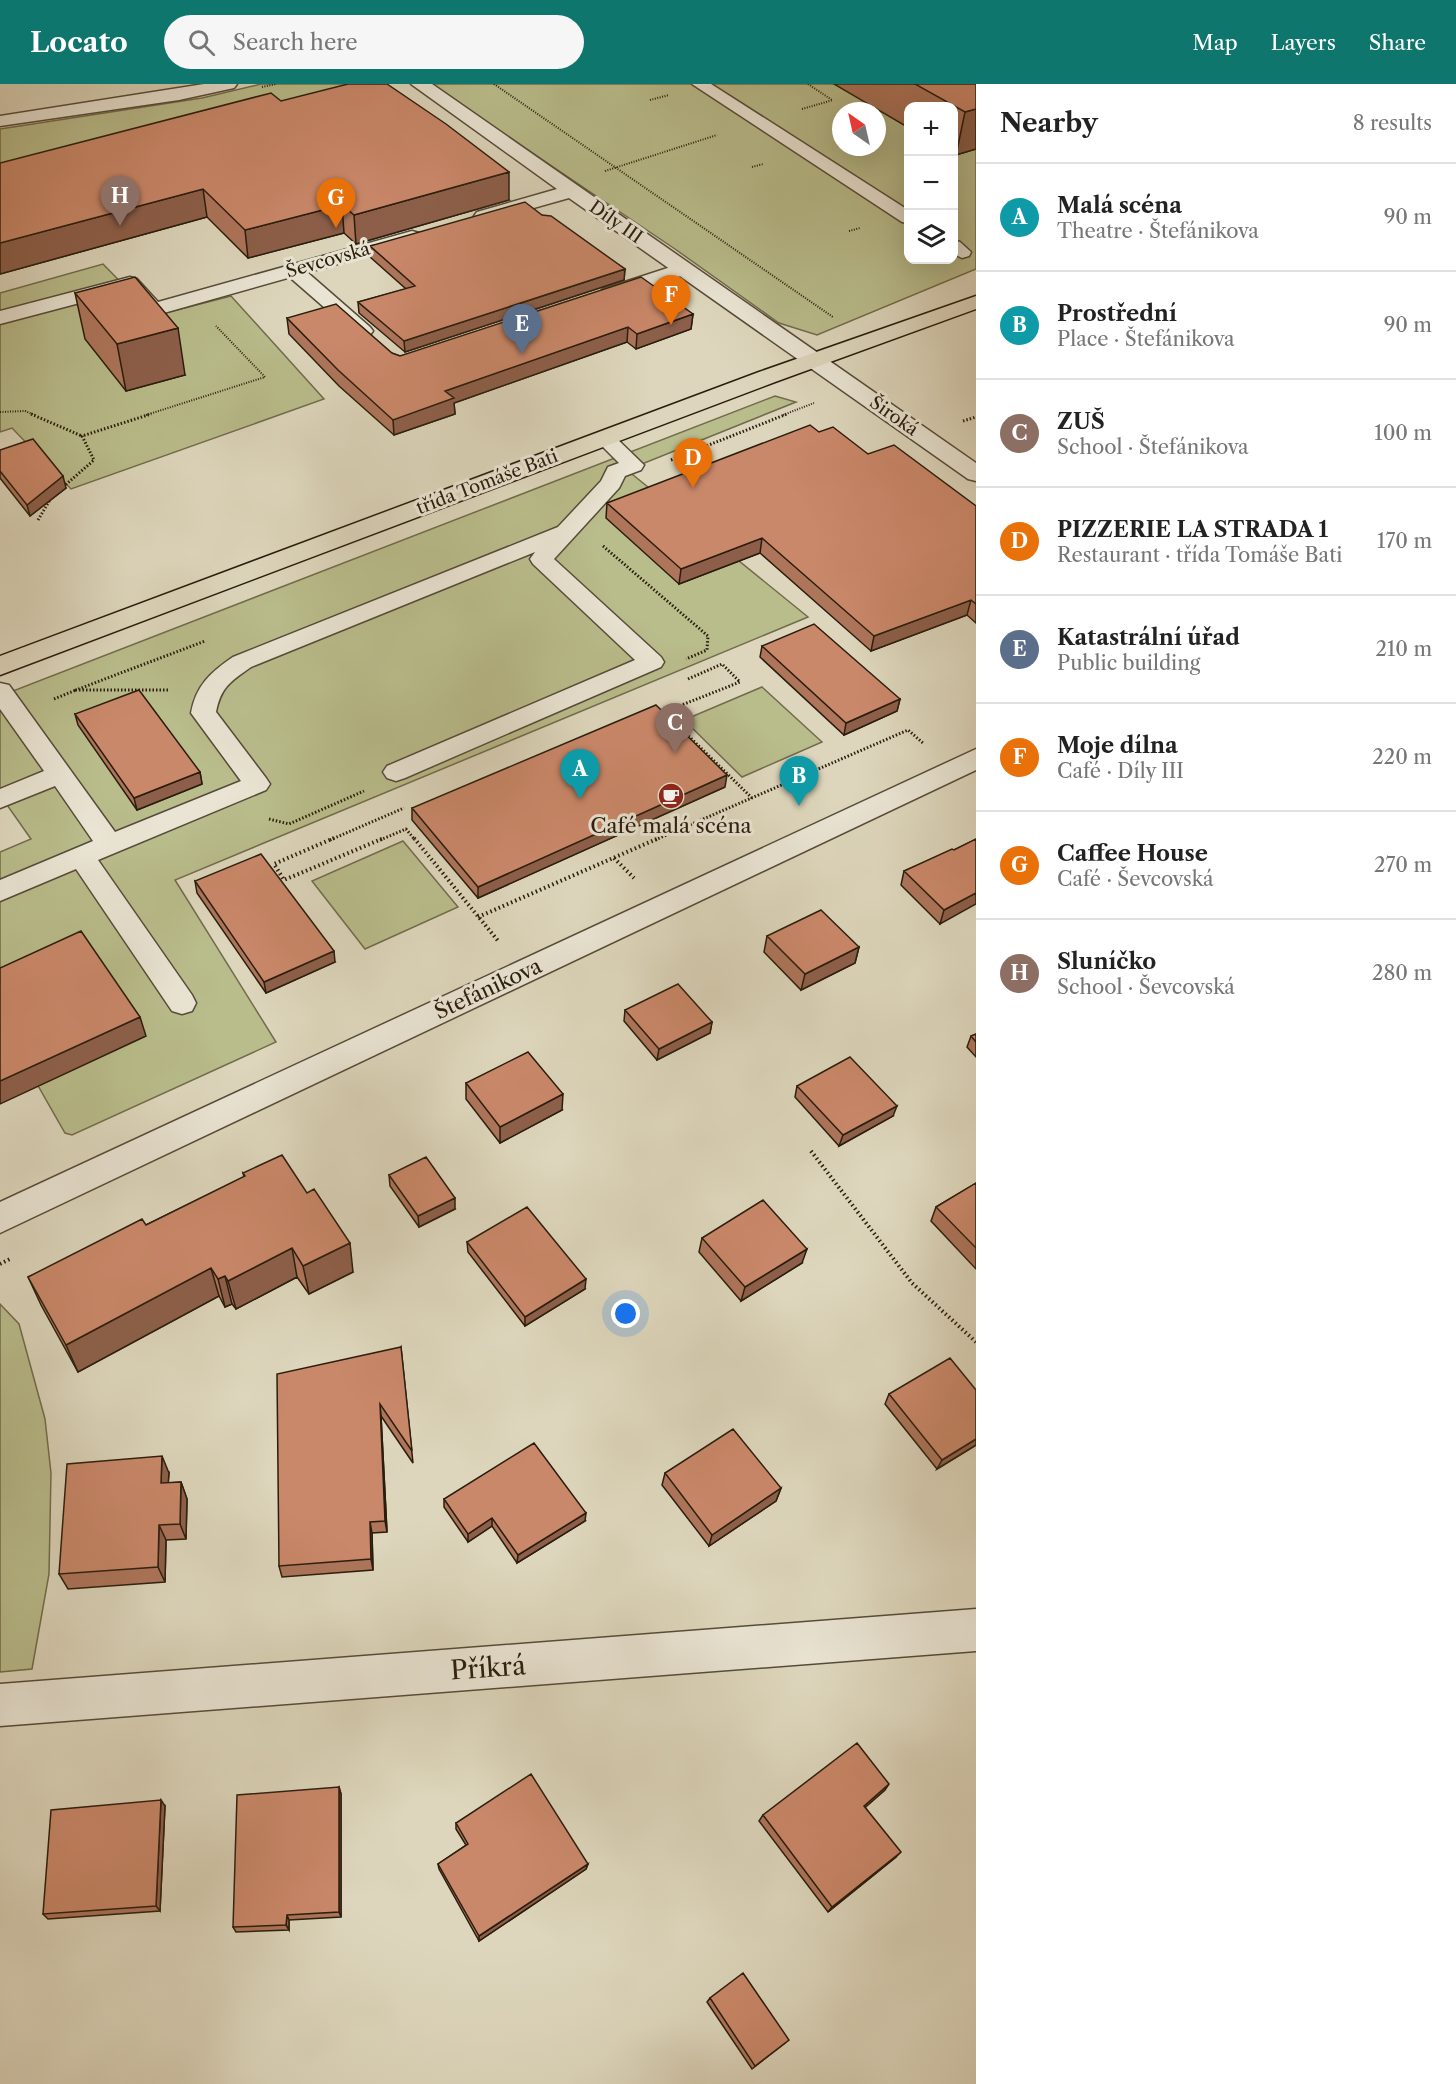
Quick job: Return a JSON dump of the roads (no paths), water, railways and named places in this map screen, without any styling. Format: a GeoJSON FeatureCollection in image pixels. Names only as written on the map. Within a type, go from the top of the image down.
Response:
{"type":"FeatureCollection","features":[{"type":"Feature","properties":{"kind":"main road","name":"třída Tomáše Bati"},"geometry":{"type":"LineString","coordinates":[[0,666],[812,360],[976,302]]}},
{"type":"Feature","properties":{"kind":"street"},"geometry":{"type":"LineString","coordinates":[[0,121],[179,94],[228,84]]}},
{"type":"Feature","properties":{"kind":"street","name":"Díly III"},"geometry":{"type":"LineString","coordinates":[[420,84],[812,360]]}},
{"type":"Feature","properties":{"kind":"street"},"geometry":{"type":"LineString","coordinates":[[463,222],[568,188]]}},
{"type":"Feature","properties":{"kind":"street","name":"Ševcovská"},"geometry":{"type":"LineString","coordinates":[[0,318],[130,283],[153,310],[429,232]]}},
{"type":"Feature","properties":{"kind":"street","name":"Široká"},"geometry":{"type":"LineString","coordinates":[[812,360],[976,474]]}},
{"type":"Feature","properties":{"kind":"street","name":"Štefánikova"},"geometry":{"type":"LineString","coordinates":[[0,1218],[976,759]]}},
{"type":"Feature","properties":{"kind":"street","name":"Příkrá"},"geometry":{"type":"LineString","coordinates":[[0,1705],[976,1630]]}},
{"type":"Feature","properties":{"kind":"lane"},"geometry":{"type":"LineString","coordinates":[[700,84],[904,215]]}},
{"type":"Feature","properties":{"kind":"lane"},"geometry":{"type":"LineString","coordinates":[[597,297],[683,269]]}},
{"type":"Feature","properties":{"kind":"lane"},"geometry":{"type":"LineString","coordinates":[[293,270],[374,340]]}},
{"type":"Feature","properties":{"kind":"lane"},"geometry":{"type":"LineString","coordinates":[[396,772],[652,662],[541,559],[610,483],[616,472],[633,465],[605,438]]}},
{"type":"Feature","properties":{"kind":"lane"},"geometry":{"type":"LineString","coordinates":[[0,891],[257,784],[203,713],[207,693],[220,676],[242,662],[565,532]]}},
{"type":"Feature","properties":{"kind":"lane"},"geometry":{"type":"LineString","coordinates":[[0,691],[110,845]]}},
{"type":"Feature","properties":{"kind":"lane"},"geometry":{"type":"LineString","coordinates":[[0,799],[60,774]]}},
{"type":"Feature","properties":{"kind":"lane"},"geometry":{"type":"LineString","coordinates":[[82,856],[182,1003]]}},
{"type":"Feature","properties":{"kind":"place","name":"Sluníčko"},"geometry":{"type":"Point","coordinates":[120,226]}},
{"type":"Feature","properties":{"kind":"place","name":"Caffee House"},"geometry":{"type":"Point","coordinates":[336,228]}},
{"type":"Feature","properties":{"kind":"place","name":"Moje dílna"},"geometry":{"type":"Point","coordinates":[671,325]}},
{"type":"Feature","properties":{"kind":"place","name":"Katastrální úřad"},"geometry":{"type":"Point","coordinates":[522,354]}},
{"type":"Feature","properties":{"kind":"place","name":"PIZZERIE LA STRADA 1"},"geometry":{"type":"Point","coordinates":[693,488]}},
{"type":"Feature","properties":{"kind":"place","name":"ZUŠ"},"geometry":{"type":"Point","coordinates":[675,753]}},
{"type":"Feature","properties":{"kind":"place","name":"Café malá scéna"},"geometry":{"type":"Point","coordinates":[671,796]}},
{"type":"Feature","properties":{"kind":"place","name":"Malá scéna"},"geometry":{"type":"Point","coordinates":[580,799]}},
{"type":"Feature","properties":{"kind":"place","name":"Prostřední"},"geometry":{"type":"Point","coordinates":[799,806]}}]}
